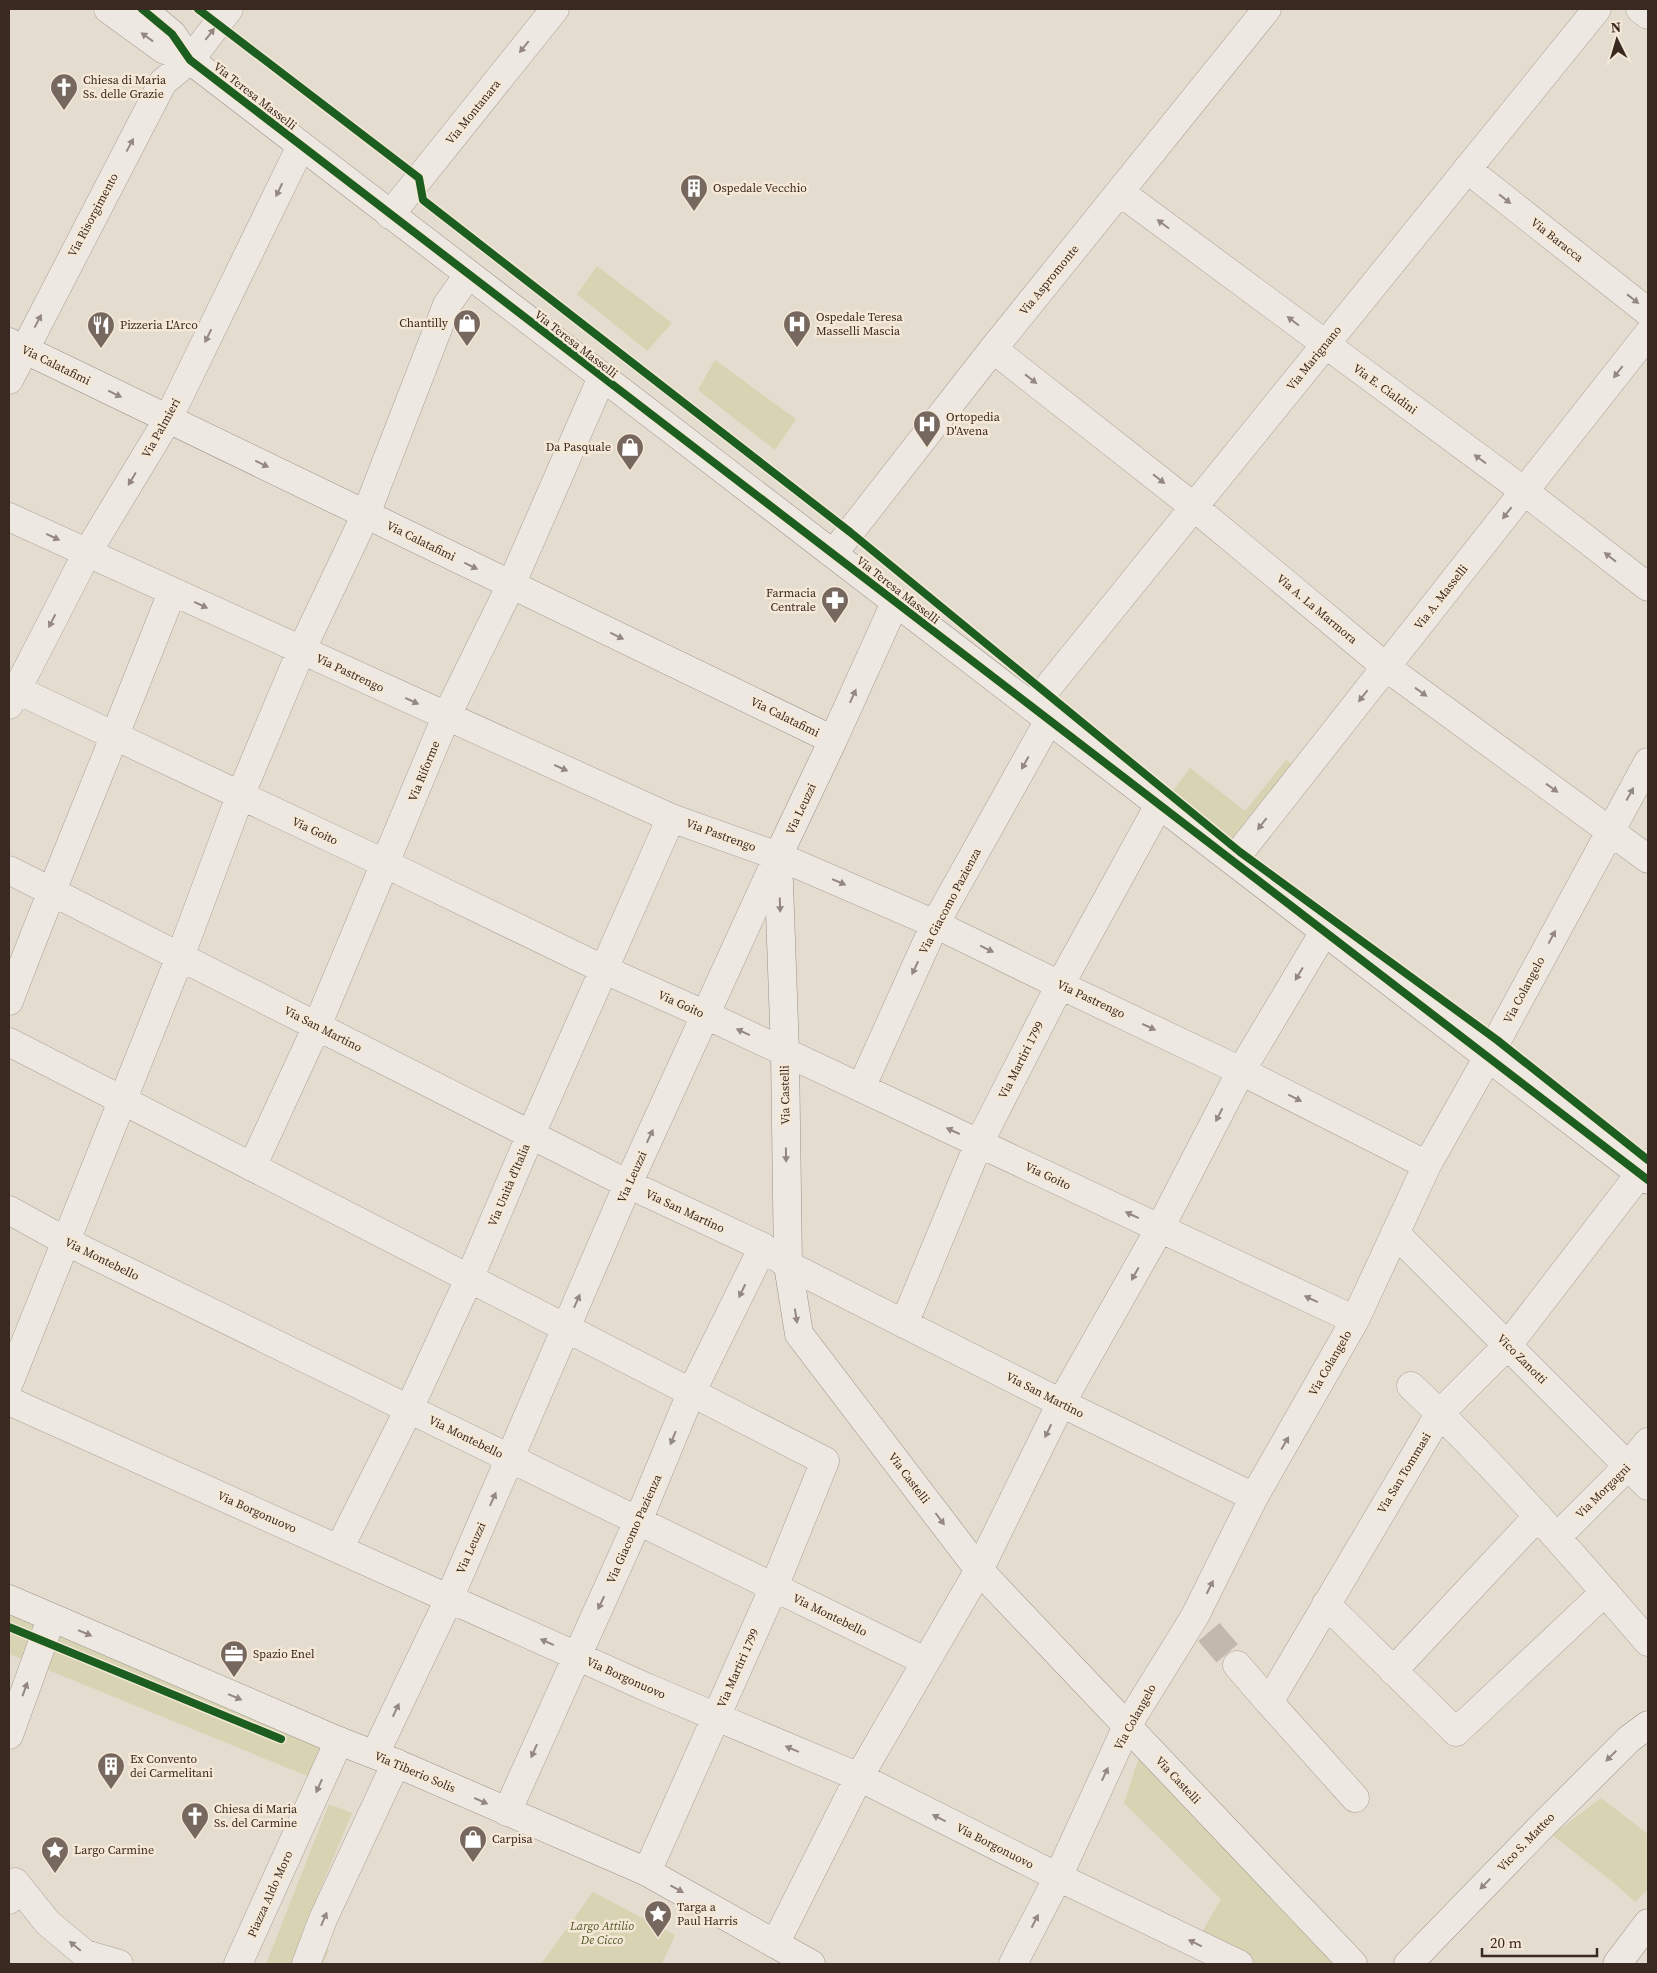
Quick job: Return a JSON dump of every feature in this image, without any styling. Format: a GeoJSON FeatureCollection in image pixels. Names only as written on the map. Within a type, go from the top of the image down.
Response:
{"type":"FeatureCollection","features":[{"type":"Feature","properties":{"kind":"street","name":"Via Teresa Masselli"},"geometry":{"type":"LineString","coordinates":[[108,9],[163,49],[190,60],[1324,932],[1488,1057],[1645,1172]]}},
{"type":"Feature","properties":{"kind":"street","name":"Via Teresa Masselli"},"geometry":{"type":"LineString","coordinates":[[142,9],[172,34],[190,60]]}},
{"type":"Feature","properties":{"kind":"street","name":"Via Risorgimento"},"geometry":{"type":"LineString","coordinates":[[9,380],[16,345],[163,82],[190,60],[229,9]]}},
{"type":"Feature","properties":{"kind":"street","name":"Via Montanara"},"geometry":{"type":"LineString","coordinates":[[390,215],[555,9]]}},
{"type":"Feature","properties":{"kind":"street","name":"Via Aspromonte"},"geometry":{"type":"LineString","coordinates":[[833,554],[993,349],[1267,9]]}},
{"type":"Feature","properties":{"kind":"street","name":"Via Marignano"},"geometry":{"type":"LineString","coordinates":[[1040,714],[1194,507],[1597,9]]}},
{"type":"Feature","properties":{"kind":"street"},"geometry":{"type":"LineString","coordinates":[[1640,9],[1648,15]]}},
{"type":"Feature","properties":{"kind":"street","name":"Via Palmieri"},"geometry":{"type":"LineString","coordinates":[[11,694],[87,553],[168,419],[301,146]]}},
{"type":"Feature","properties":{"kind":"street","name":"Via Baracca"},"geometry":{"type":"LineString","coordinates":[[1467,168],[1648,312]]}},
{"type":"Feature","properties":{"kind":"street","name":"Via E. Cialdini"},"geometry":{"type":"LineString","coordinates":[[1120,192],[1524,491],[1648,587]]}},
{"type":"Feature","properties":{"kind":"street"},"geometry":{"type":"LineString","coordinates":[[9,1384],[180,957],[240,796],[301,651],[366,514],[447,305],[468,275]]}},
{"type":"Feature","properties":{"kind":"street","name":"Via A. Masselli"},"geometry":{"type":"LineString","coordinates":[[1233,861],[1648,334]]}},
{"type":"Feature","properties":{"kind":"street","name":"Via Calatafimi"},"geometry":{"type":"LineString","coordinates":[[16,345],[833,740]]}},
{"type":"Feature","properties":{"kind":"street","name":"Via A. La Marmora"},"geometry":{"type":"LineString","coordinates":[[993,349],[1194,507],[1386,666],[1648,859]]}},
{"type":"Feature","properties":{"kind":"street","name":"Via Riforme"},"geometry":{"type":"LineString","coordinates":[[252,1167],[317,1026],[446,717],[511,585],[602,377]]}},
{"type":"Feature","properties":{"kind":"street","name":"Via Pastrengo"},"geometry":{"type":"LineString","coordinates":[[9,517],[672,818],[778,856],[936,924],[1242,1071],[1427,1165]]}},
{"type":"Feature","properties":{"kind":"street"},"geometry":{"type":"LineString","coordinates":[[9,1001],[51,892],[116,737],[172,592]]}},
{"type":"Feature","properties":{"kind":"street","name":"Via Leuzzi"},"geometry":{"type":"LineString","coordinates":[[385,1758],[449,1598],[628,1184],[895,602]]}},
{"type":"Feature","properties":{"kind":"street","name":"Via Goito"},"geometry":{"type":"LineString","coordinates":[[11,694],[116,737],[605,970],[706,1015],[1355,1320]]}},
{"type":"Feature","properties":{"kind":"street","name":"Via Giacomo Pazienza"},"geometry":{"type":"LineString","coordinates":[[860,1088],[936,924],[1040,714]]}},
{"type":"Feature","properties":{"kind":"street","name":"Via Colangelo"},"geometry":{"type":"LineString","coordinates":[[1013,1964],[1058,1878],[1127,1726],[1202,1624],[1254,1497],[1355,1320],[1427,1165],[1488,1057],[1648,762]]}},
{"type":"Feature","properties":{"kind":"street","name":"Via Martiri 1799"},"geometry":{"type":"LineString","coordinates":[[904,1324],[979,1143],[1060,985],[1159,805]]}},
{"type":"Feature","properties":{"kind":"street","name":"Via Unità d'Italia"},"geometry":{"type":"LineString","coordinates":[[339,1549],[409,1409],[470,1279],[531,1134],[672,818]]}},
{"type":"Feature","properties":{"kind":"street","name":"Via Castelli"},"geometry":{"type":"LineString","coordinates":[[778,856],[788,1265],[799,1334],[979,1570],[1353,1964]]}},
{"type":"Feature","properties":{"kind":"street","name":"Via San Martino"},"geometry":{"type":"LineString","coordinates":[[9,870],[628,1184],[763,1247],[788,1265],[1061,1404],[1254,1497]]}},
{"type":"Feature","properties":{"kind":"street"},"geometry":{"type":"LineString","coordinates":[[775,1944],[859,1777],[979,1570],[1061,1404],[1160,1228],[1242,1071],[1324,932]]}},
{"type":"Feature","properties":{"kind":"street"},"geometry":{"type":"LineString","coordinates":[[9,1042],[691,1393]]}},
{"type":"Feature","properties":{"kind":"street","name":"Via San Tommasi"},"geometry":{"type":"LineString","coordinates":[[1269,1702],[1440,1413],[1508,1345],[1645,1172]]}},
{"type":"Feature","properties":{"kind":"street","name":"Via Montebello"},"geometry":{"type":"LineString","coordinates":[[9,1210],[65,1241],[925,1661]]}},
{"type":"Feature","properties":{"kind":"street","name":"Vico Zanotti"},"geometry":{"type":"LineString","coordinates":[[1395,1234],[1648,1486]]}},
{"type":"Feature","properties":{"kind":"street","name":"Via Giacomo Pazienza"},"geometry":{"type":"LineString","coordinates":[[507,1812],[638,1521],[691,1393],[763,1247]]}},
{"type":"Feature","properties":{"kind":"street"},"geometry":{"type":"LineString","coordinates":[[1411,1386],[1440,1413],[1538,1516],[1648,1642]]}},
{"type":"Feature","properties":{"kind":"street","name":"Via Martiri 1799"},"geometry":{"type":"LineString","coordinates":[[647,1872],[774,1587],[825,1461],[691,1393]]}},
{"type":"Feature","properties":{"kind":"street","name":"Via Borgonuovo"},"geometry":{"type":"LineString","coordinates":[[9,1401],[577,1656],[859,1777],[1058,1878],[1239,1964]]}},
{"type":"Feature","properties":{"kind":"street","name":"Via Morgagni"},"geometry":{"type":"LineString","coordinates":[[1557,1537],[1629,1465],[1648,1442]]}},
{"type":"Feature","properties":{"kind":"street"},"geometry":{"type":"LineString","coordinates":[[1393,1671],[1538,1516]]}},
{"type":"Feature","properties":{"kind":"street"},"geometry":{"type":"LineString","coordinates":[[1326,1604],[1456,1732],[1605,1592]]}},
{"type":"Feature","properties":{"kind":"street","name":"Via Tiberio Solis"},"geometry":{"type":"LineString","coordinates":[[9,1599],[51,1619],[339,1741],[385,1758],[647,1872],[811,1964]]}},
{"type":"Feature","properties":{"kind":"street"},"geometry":{"type":"LineString","coordinates":[[9,1735],[51,1619]]}},
{"type":"Feature","properties":{"kind":"street"},"geometry":{"type":"LineString","coordinates":[[1237,1665],[1356,1798]]}},
{"type":"Feature","properties":{"kind":"street","name":"Vico S. Matteo"},"geometry":{"type":"LineString","coordinates":[[1408,1964],[1628,1738],[1648,1725]]}},
{"type":"Feature","properties":{"kind":"street","name":"Piazza Aldo Moro"},"geometry":{"type":"LineString","coordinates":[[238,1964],[339,1741]]}},
{"type":"Feature","properties":{"kind":"street"},"geometry":{"type":"LineString","coordinates":[[306,1964],[385,1758]]}},
{"type":"Feature","properties":{"kind":"street"},"geometry":{"type":"LineString","coordinates":[[11,1882],[48,1923],[85,1954],[120,1964]]}},
{"type":"Feature","properties":{"kind":"street"},"geometry":{"type":"LineString","coordinates":[[1617,1964],[1648,1923]]}},
{"type":"Feature","properties":{"kind":"green space"},"geometry":{"type":"Polygon","coordinates":[[[597,266],[672,323],[647,351],[577,294],[597,266]]]}},
{"type":"Feature","properties":{"kind":"green space"},"geometry":{"type":"Polygon","coordinates":[[[715,360],[796,419],[775,450],[698,390],[715,360]]]}},
{"type":"Feature","properties":{"kind":"green space"},"geometry":{"type":"Polygon","coordinates":[[[1286,760],[1300,769],[1239,845],[1172,792],[1190,768],[1245,811],[1286,760]]]}},
{"type":"Feature","properties":{"kind":"green space"},"geometry":{"type":"Polygon","coordinates":[[[9,1613],[326,1746],[312,1778],[9,1654],[9,1613]]]}},
{"type":"Feature","properties":{"kind":"green space"},"geometry":{"type":"Polygon","coordinates":[[[1140,1754],[1342,1964],[1244,1964],[1197,1941],[1221,1899],[1124,1803],[1140,1754]]]}},
{"type":"Feature","properties":{"kind":"green space"},"geometry":{"type":"Polygon","coordinates":[[[1601,1798],[1648,1834],[1648,1889],[1635,1902],[1613,1882],[1552,1835],[1601,1798]]]}},
{"type":"Feature","properties":{"kind":"green space"},"geometry":{"type":"Polygon","coordinates":[[[329,1804],[352,1813],[302,1933],[329,1950],[323,1964],[266,1964],[329,1804]]]}},
{"type":"Feature","properties":{"kind":"green space","name":"Largo Attilio De Cicco"},"geometry":{"type":"Polygon","coordinates":[[[593,1892],[675,1935],[662,1964],[541,1964],[593,1892]]]}},
{"type":"Feature","properties":{"kind":"tunnel"},"geometry":{"type":"LineString","coordinates":[[1209,1632],[1237,1665]]}},
{"type":"Feature","properties":{"kind":"cycle path"},"geometry":{"type":"LineString","coordinates":[[142,9],[172,34],[190,60],[1648,1180]]}},
{"type":"Feature","properties":{"kind":"cycle path"},"geometry":{"type":"LineString","coordinates":[[198,9],[419,178],[423,200],[850,532],[1240,852],[1497,1040],[1648,1160]]}},
{"type":"Feature","properties":{"kind":"cycle path"},"geometry":{"type":"LineString","coordinates":[[9,1627],[281,1739]]}},
{"type":"Feature","properties":{"kind":"place","name":"Chiesa di Maria Ss. delle Grazie"},"geometry":{"type":"Point","coordinates":[64,111]}},
{"type":"Feature","properties":{"kind":"place","name":"Ospedale Vecchio"},"geometry":{"type":"Point","coordinates":[694,212]}},
{"type":"Feature","properties":{"kind":"place","name":"Chantilly"},"geometry":{"type":"Point","coordinates":[467,347]}},
{"type":"Feature","properties":{"kind":"place","name":"Ospedale Teresa Masselli Mascia"},"geometry":{"type":"Point","coordinates":[797,348]}},
{"type":"Feature","properties":{"kind":"place","name":"Pizzeria L'Arco"},"geometry":{"type":"Point","coordinates":[101,349]}},
{"type":"Feature","properties":{"kind":"place","name":"Ortopedia D'Avena"},"geometry":{"type":"Point","coordinates":[927,448]}},
{"type":"Feature","properties":{"kind":"place","name":"Da Pasquale"},"geometry":{"type":"Point","coordinates":[630,471]}},
{"type":"Feature","properties":{"kind":"place","name":"Farmacia Centrale"},"geometry":{"type":"Point","coordinates":[835,624]}},
{"type":"Feature","properties":{"kind":"place","name":"Spazio Enel"},"geometry":{"type":"Point","coordinates":[234,1678]}},
{"type":"Feature","properties":{"kind":"place","name":"Ex Convento dei Carmelitani"},"geometry":{"type":"Point","coordinates":[111,1790]}},
{"type":"Feature","properties":{"kind":"place","name":"Chiesa di Maria Ss. del Carmine"},"geometry":{"type":"Point","coordinates":[195,1840]}},
{"type":"Feature","properties":{"kind":"place","name":"Carpisa"},"geometry":{"type":"Point","coordinates":[473,1863]}},
{"type":"Feature","properties":{"kind":"place","name":"Largo Carmine"},"geometry":{"type":"Point","coordinates":[55,1874]}},
{"type":"Feature","properties":{"kind":"place","name":"Targa a Paul Harris"},"geometry":{"type":"Point","coordinates":[658,1938]}}]}
